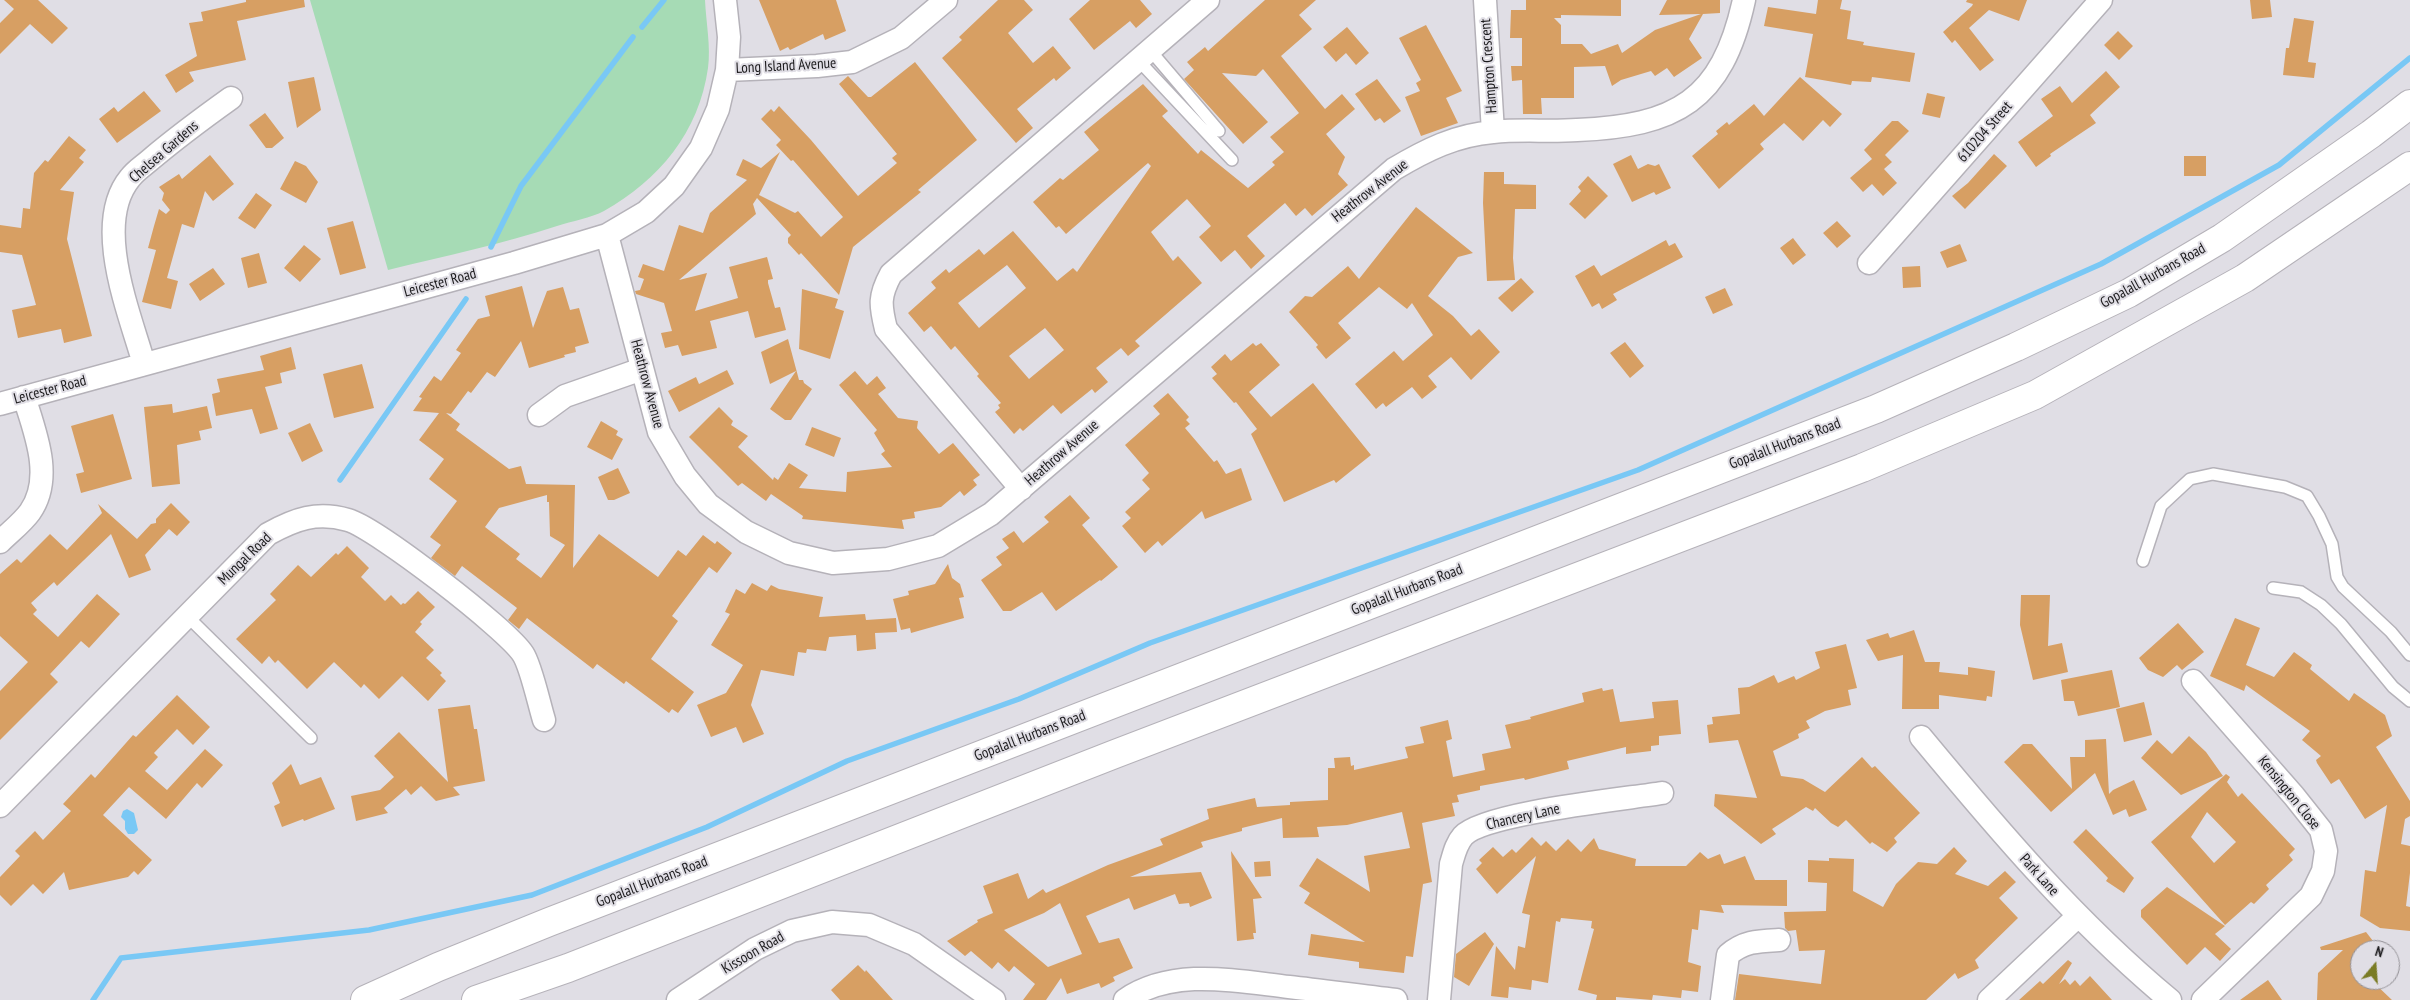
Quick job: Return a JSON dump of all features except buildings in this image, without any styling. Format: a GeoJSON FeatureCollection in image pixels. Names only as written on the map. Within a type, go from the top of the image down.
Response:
{"type":"FeatureCollection","features":[{"type":"Feature","properties":{"kind":"main road","name":"Gopalall Hurbans Road"},"geometry":{"type":"LineString","coordinates":[[366,1000],[438,967],[558,918],[1885,405],[2016,347],[2128,293],[2222,238],[2371,134],[2410,104]]}},
{"type":"Feature","properties":{"kind":"main road"},"geometry":{"type":"LineString","coordinates":[[477,1000],[568,968],[1115,754],[1862,468],[2035,395],[2245,278],[2410,166]]}},
{"type":"Feature","properties":{"kind":"street","name":"Leicester Road"},"geometry":{"type":"LineString","coordinates":[[0,404],[607,235],[646,212],[674,186],[701,148],[718,109],[727,70],[729,37],[725,0]]}},
{"type":"Feature","properties":{"kind":"street","name":"Long Island Avenue"},"geometry":{"type":"LineString","coordinates":[[727,70],[817,66],[852,62],[901,38],[946,0]]}},
{"type":"Feature","properties":{"kind":"street","name":"Heathrow Avenue"},"geometry":{"type":"LineString","coordinates":[[1021,489],[886,329],[881,309],[882,291],[891,274],[1208,0]]}},
{"type":"Feature","properties":{"kind":"street","name":"Hampton Crescent"},"geometry":{"type":"LineString","coordinates":[[1485,0],[1493,132]]}},
{"type":"Feature","properties":{"kind":"street","name":"Heathrow Avenue"},"geometry":{"type":"LineString","coordinates":[[607,235],[659,432],[685,476],[708,504],[746,532],[789,552],[833,562],[888,559],[938,546],[991,514],[1394,168],[1435,146],[1457,138],[1493,132],[1578,130],[1627,126],[1666,115],[1698,97],[1722,66],[1737,29],[1744,0]]}},
{"type":"Feature","properties":{"kind":"street","name":"610204 Street"},"geometry":{"type":"LineString","coordinates":[[1869,263],[2101,0]]}},
{"type":"Feature","properties":{"kind":"street","name":"Chelsea Gardens"},"geometry":{"type":"LineString","coordinates":[[144,364],[115,259],[112,229],[118,202],[129,178],[176,137],[231,98]]}},
{"type":"Feature","properties":{"kind":"street"},"geometry":{"type":"LineString","coordinates":[[539,415],[565,396],[642,369]]}},
{"type":"Feature","properties":{"kind":"street"},"geometry":{"type":"LineString","coordinates":[[0,542],[30,511],[41,487],[42,461],[24,396]]}},
{"type":"Feature","properties":{"kind":"street","name":"Mungal Road"},"geometry":{"type":"LineString","coordinates":[[0,806],[268,534],[294,520],[324,516],[349,520],[377,534],[492,622],[523,654],[544,720]]}},
{"type":"Feature","properties":{"kind":"street","name":"Kensington Close"},"geometry":{"type":"LineString","coordinates":[[2193,681],[2294,796],[2321,830],[2326,851],[2323,871],[2311,896],[2203,1000]]}},
{"type":"Feature","properties":{"kind":"street","name":"Park Lane"},"geometry":{"type":"LineString","coordinates":[[1920,736],[1992,823],[2077,917],[2134,970],[2170,1000]]}},
{"type":"Feature","properties":{"kind":"street","name":"Chancery Lane"},"geometry":{"type":"LineString","coordinates":[[1439,1000],[1452,864],[1455,849],[1464,835],[1487,824],[1526,814],[1662,793]]}},
{"type":"Feature","properties":{"kind":"street"},"geometry":{"type":"LineString","coordinates":[[1989,1000],[2077,917]]}},
{"type":"Feature","properties":{"kind":"street","name":"Kissoon Road"},"geometry":{"type":"LineString","coordinates":[[678,1000],[755,949],[792,930],[832,922],[869,925],[914,944],[994,1000]]}},
{"type":"Feature","properties":{"kind":"street"},"geometry":{"type":"LineString","coordinates":[[1722,1000],[1728,955],[1739,945],[1757,941],[1779,940]]}},
{"type":"Feature","properties":{"kind":"street"},"geometry":{"type":"LineString","coordinates":[[1125,1000],[1138,991],[1172,981],[1213,978],[1396,1000]]}},
{"type":"Feature","properties":{"kind":"lane"},"geometry":{"type":"LineString","coordinates":[[1144,55],[1220,131]]}},
{"type":"Feature","properties":{"kind":"lane"},"geometry":{"type":"LineString","coordinates":[[1144,55],[1232,160]]}},
{"type":"Feature","properties":{"kind":"lane"},"geometry":{"type":"LineString","coordinates":[[2143,561],[2161,506],[2190,479],[2213,474],[2285,486],[2306,496],[2319,516],[2332,544],[2337,577],[2343,587],[2391,632],[2410,655]]}},
{"type":"Feature","properties":{"kind":"lane"},"geometry":{"type":"LineString","coordinates":[[2273,588],[2302,592],[2321,605],[2340,624],[2393,687],[2410,701]]}},
{"type":"Feature","properties":{"kind":"lane"},"geometry":{"type":"LineString","coordinates":[[187,616],[310,738]]}},
{"type":"Feature","properties":{"kind":"green space"},"geometry":{"type":"Polygon","coordinates":[[[310,0],[705,0],[709,43],[708,68],[696,113],[686,133],[659,169],[624,199],[604,211],[587,218],[494,244],[388,270],[310,0]]]}},
{"type":"Feature","properties":{"kind":"water"},"geometry":{"type":"Polygon","coordinates":[[[127,809],[134,813],[138,830],[134,834],[128,834],[125,829],[125,821],[121,817],[123,811],[127,809]]]}},
{"type":"Feature","properties":{"kind":"waterway"},"geometry":{"type":"LineString","coordinates":[[642,27],[664,0]]}},
{"type":"Feature","properties":{"kind":"waterway"},"geometry":{"type":"LineString","coordinates":[[491,247],[521,186],[633,37]]}},
{"type":"Feature","properties":{"kind":"waterway"},"geometry":{"type":"LineString","coordinates":[[93,1000],[121,958],[369,930],[532,895],[707,827],[847,761],[1019,699],[1150,643],[1638,470],[2101,264],[2279,165],[2410,58]]}},
{"type":"Feature","properties":{"kind":"waterway"},"geometry":{"type":"LineString","coordinates":[[340,480],[466,299]]}}]}
